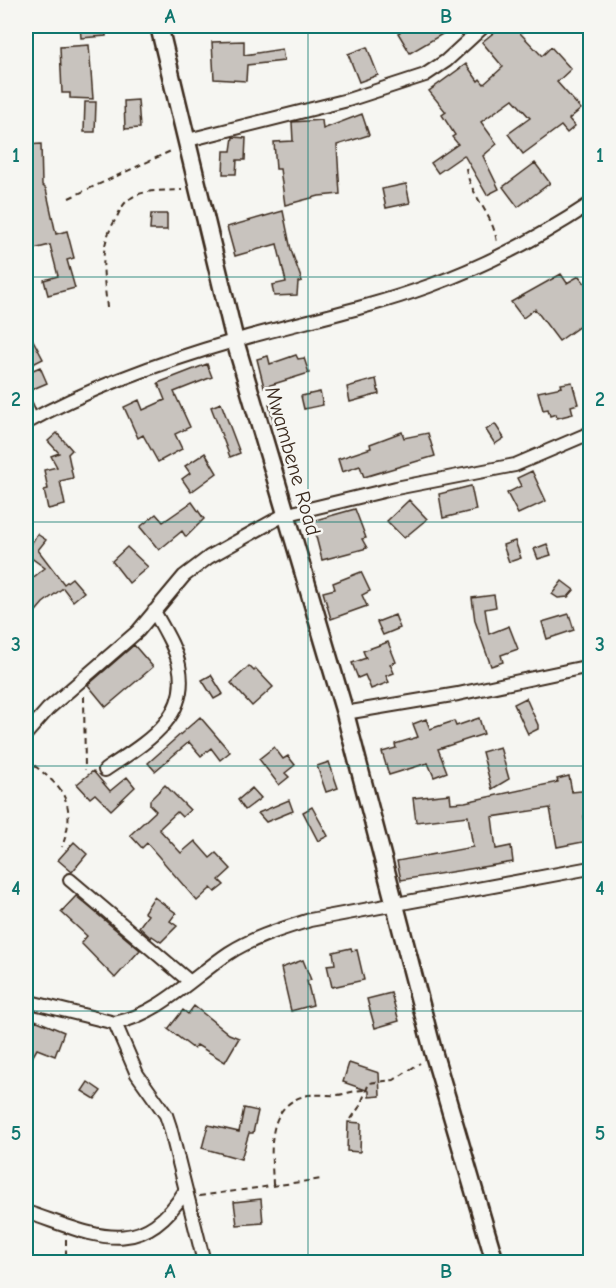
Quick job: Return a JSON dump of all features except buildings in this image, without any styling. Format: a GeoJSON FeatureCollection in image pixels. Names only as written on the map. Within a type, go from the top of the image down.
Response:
{"type":"FeatureCollection","features":[{"type":"Feature","properties":{"kind":"street","name":"Mwambene Road"},"geometry":{"type":"LineString","coordinates":[[159,26],[189,140],[235,341],[284,515],[345,713],[433,1051],[495,1263]]}},
{"type":"Feature","properties":{"kind":"street"},"geometry":{"type":"LineString","coordinates":[[189,140],[348,100],[425,75],[446,61],[484,26]]}},
{"type":"Feature","properties":{"kind":"street"},"geometry":{"type":"LineString","coordinates":[[26,406],[29,422],[110,383],[235,341],[427,286],[498,258],[547,232],[591,204]]}},
{"type":"Feature","properties":{"kind":"street"},"geometry":{"type":"LineString","coordinates":[[26,734],[82,678],[138,631],[184,576],[209,557],[284,515],[385,491],[514,465],[591,433]]}},
{"type":"Feature","properties":{"kind":"street"},"geometry":{"type":"LineString","coordinates":[[105,770],[164,728],[175,710],[180,689],[179,667],[174,649],[154,611]]}},
{"type":"Feature","properties":{"kind":"street"},"geometry":{"type":"LineString","coordinates":[[345,713],[458,694],[591,666]]}},
{"type":"Feature","properties":{"kind":"street"},"geometry":{"type":"LineString","coordinates":[[26,1001],[115,1023],[130,1020],[238,948],[281,929],[310,920],[395,906],[591,867]]}},
{"type":"Feature","properties":{"kind":"street"},"geometry":{"type":"LineString","coordinates":[[70,880],[189,981]]}},
{"type":"Feature","properties":{"kind":"street"},"geometry":{"type":"LineString","coordinates":[[115,1023],[137,1074],[166,1115],[204,1263]]}},
{"type":"Feature","properties":{"kind":"street"},"geometry":{"type":"LineString","coordinates":[[26,1212],[99,1236],[119,1237],[149,1231],[172,1214],[186,1195]]}},
{"type":"Feature","properties":{"kind":"path"},"geometry":{"type":"LineString","coordinates":[[69,198],[158,159],[189,140]]}},
{"type":"Feature","properties":{"kind":"path"},"geometry":{"type":"LineString","coordinates":[[466,168],[470,185],[495,230],[498,258]]}},
{"type":"Feature","properties":{"kind":"path"},"geometry":{"type":"LineString","coordinates":[[107,308],[103,250],[105,238],[125,203],[132,197],[143,194],[199,188]]}},
{"type":"Feature","properties":{"kind":"path"},"geometry":{"type":"LineString","coordinates":[[82,678],[85,770]]}},
{"type":"Feature","properties":{"kind":"path"},"geometry":{"type":"LineString","coordinates":[[26,759],[58,786],[68,802],[69,820],[62,847]]}},
{"type":"Feature","properties":{"kind":"path"},"geometry":{"type":"LineString","coordinates":[[351,1119],[360,1107],[364,1089],[369,1083],[404,1076],[433,1051]]}},
{"type":"Feature","properties":{"kind":"path"},"geometry":{"type":"LineString","coordinates":[[273,1185],[271,1137],[275,1122],[283,1109],[305,1096],[340,1095],[364,1089]]}},
{"type":"Feature","properties":{"kind":"path"},"geometry":{"type":"LineString","coordinates":[[186,1195],[322,1179]]}},
{"type":"Feature","properties":{"kind":"path"},"geometry":{"type":"LineString","coordinates":[[66,1227],[66,1263]]}}]}
